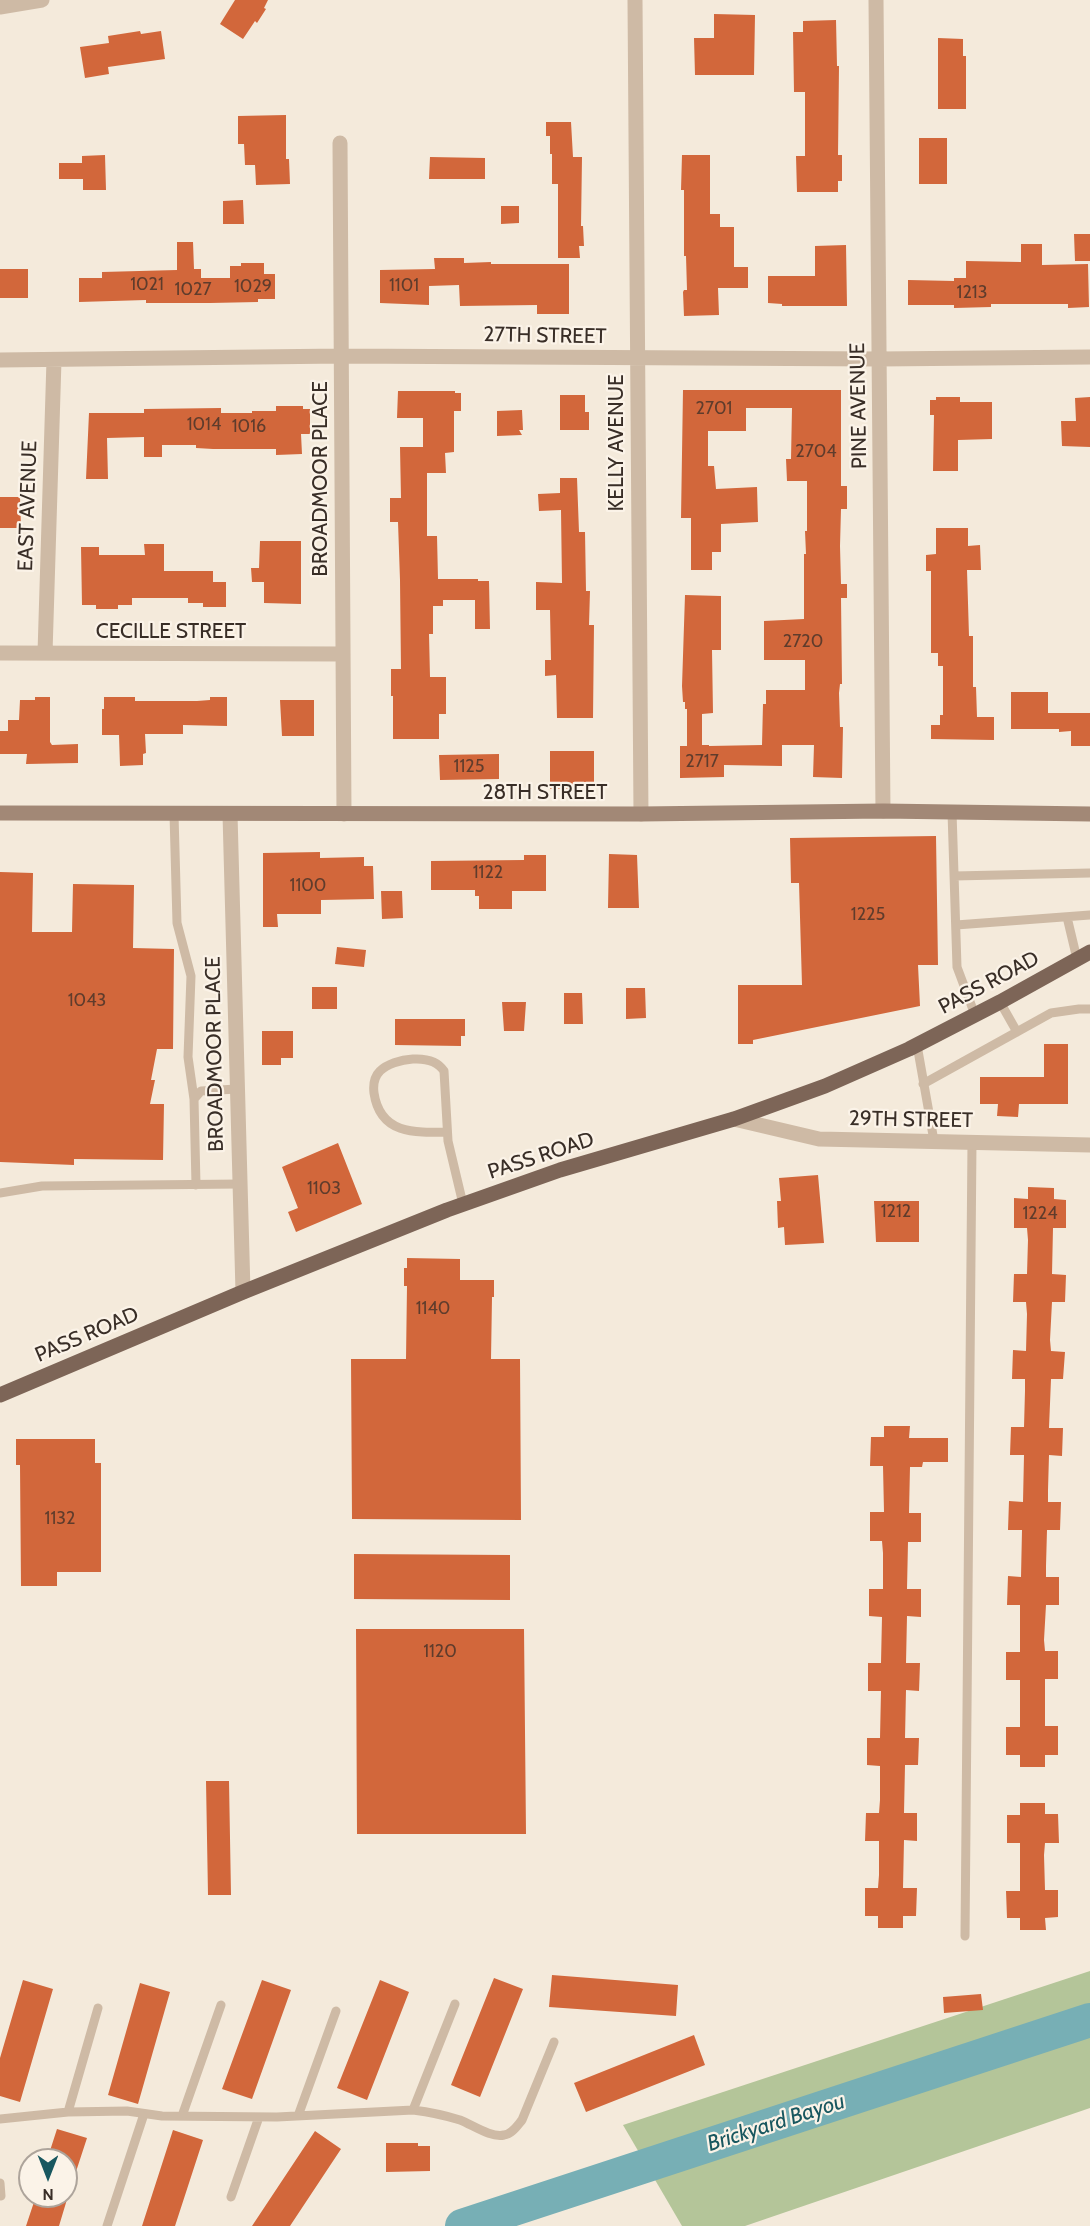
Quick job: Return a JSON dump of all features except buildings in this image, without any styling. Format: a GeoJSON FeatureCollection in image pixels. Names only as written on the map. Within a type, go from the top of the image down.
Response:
{"type":"FeatureCollection","features":[{"type":"Feature","properties":{"kind":"main road","name":"PASS ROAD"},"geometry":{"type":"LineString","coordinates":[[0,1395],[243,1292],[464,1204],[560,1170],[734,1119],[825,1086],[917,1045],[1083,955]]}},
{"type":"Feature","properties":{"kind":"street"},"geometry":{"type":"LineString","coordinates":[[0,7],[42,0]]}},
{"type":"Feature","properties":{"kind":"street","name":"KELLY AVENUE"},"geometry":{"type":"LineString","coordinates":[[635,0],[641,814]]}},
{"type":"Feature","properties":{"kind":"street","name":"PINE AVENUE"},"geometry":{"type":"LineString","coordinates":[[876,0],[883,811]]}},
{"type":"Feature","properties":{"kind":"street","name":"BROADMOOR PLACE"},"geometry":{"type":"LineString","coordinates":[[340,143],[344,814]]}},
{"type":"Feature","properties":{"kind":"street","name":"27TH STREET"},"geometry":{"type":"LineString","coordinates":[[0,360],[342,356],[879,359],[1090,357]]}},
{"type":"Feature","properties":{"kind":"street","name":"EAST AVENUE"},"geometry":{"type":"LineString","coordinates":[[45,653],[54,360]]}},
{"type":"Feature","properties":{"kind":"street","name":"CECILLE STREET"},"geometry":{"type":"LineString","coordinates":[[0,653],[342,654]]}},
{"type":"Feature","properties":{"kind":"street","name":"28TH STREET"},"geometry":{"type":"LineString","coordinates":[[0,813],[641,814],[883,811],[1090,814]]}},
{"type":"Feature","properties":{"kind":"street","name":"BROADMOOR PLACE"},"geometry":{"type":"LineString","coordinates":[[230,814],[243,1292]]}},
{"type":"Feature","properties":{"kind":"street","name":"29TH STREET"},"geometry":{"type":"LineString","coordinates":[[734,1119],[819,1139],[1090,1145]]}},
{"type":"Feature","properties":{"kind":"lane"},"geometry":{"type":"LineString","coordinates":[[952,812],[957,967],[975,1015]]}},
{"type":"Feature","properties":{"kind":"lane"},"geometry":{"type":"LineString","coordinates":[[174,814],[177,922],[191,976],[188,1057],[194,1099],[196,1185]]}},
{"type":"Feature","properties":{"kind":"lane"},"geometry":{"type":"LineString","coordinates":[[954,876],[1090,873]]}},
{"type":"Feature","properties":{"kind":"lane"},"geometry":{"type":"LineString","coordinates":[[956,926],[1090,915]]}},
{"type":"Feature","properties":{"kind":"lane"},"geometry":{"type":"LineString","coordinates":[[1067,917],[1083,955]]}},
{"type":"Feature","properties":{"kind":"lane"},"geometry":{"type":"LineString","coordinates":[[1000,1002],[1017,1032]]}},
{"type":"Feature","properties":{"kind":"lane"},"geometry":{"type":"LineString","coordinates":[[923,1084],[1051,1013],[1090,1009]]}},
{"type":"Feature","properties":{"kind":"lane"},"geometry":{"type":"LineString","coordinates":[[917,1045],[934,1142]]}},
{"type":"Feature","properties":{"kind":"lane"},"geometry":{"type":"LineString","coordinates":[[447,1132],[402,1130],[390,1124],[380,1112],[375,1095],[373,1082],[378,1072],[394,1062],[419,1059],[442,1067],[450,1154],[464,1204]]}},
{"type":"Feature","properties":{"kind":"lane"},"geometry":{"type":"LineString","coordinates":[[194,1099],[201,1090],[237,1089]]}},
{"type":"Feature","properties":{"kind":"lane"},"geometry":{"type":"LineString","coordinates":[[965,1936],[972,1142]]}},
{"type":"Feature","properties":{"kind":"lane"},"geometry":{"type":"LineString","coordinates":[[0,1193],[42,1186],[240,1184]]}},
{"type":"Feature","properties":{"kind":"lane"},"geometry":{"type":"LineString","coordinates":[[413,2110],[455,2004]]}},
{"type":"Feature","properties":{"kind":"lane"},"geometry":{"type":"LineString","coordinates":[[182,2116],[221,2005]]}},
{"type":"Feature","properties":{"kind":"lane"},"geometry":{"type":"LineString","coordinates":[[68,2112],[98,2008]]}},
{"type":"Feature","properties":{"kind":"lane"},"geometry":{"type":"LineString","coordinates":[[298,2116],[336,2011]]}},
{"type":"Feature","properties":{"kind":"lane"},"geometry":{"type":"LineString","coordinates":[[0,2119],[68,2112],[127,2111],[162,2116],[259,2117],[413,2110],[431,2112],[458,2120],[496,2136],[507,2135],[522,2120],[554,2042]]}},
{"type":"Feature","properties":{"kind":"lane"},"geometry":{"type":"LineString","coordinates":[[107,2226],[144,2114]]}},
{"type":"Feature","properties":{"kind":"lane"},"geometry":{"type":"LineString","coordinates":[[231,2197],[259,2117]]}},
{"type":"Feature","properties":{"kind":"lane"},"geometry":{"type":"LineString","coordinates":[[0,2183],[1,2196]]}},
{"type":"Feature","properties":{"kind":"green space"},"geometry":{"type":"Polygon","coordinates":[[[1090,1971],[1090,2108],[745,2226],[682,2226],[623,2125],[1090,1971]]]}},
{"type":"Feature","properties":{"kind":"waterway","name":"Brickyard Bayou"},"geometry":{"type":"LineString","coordinates":[[462,2226],[1090,2020]]}}]}
